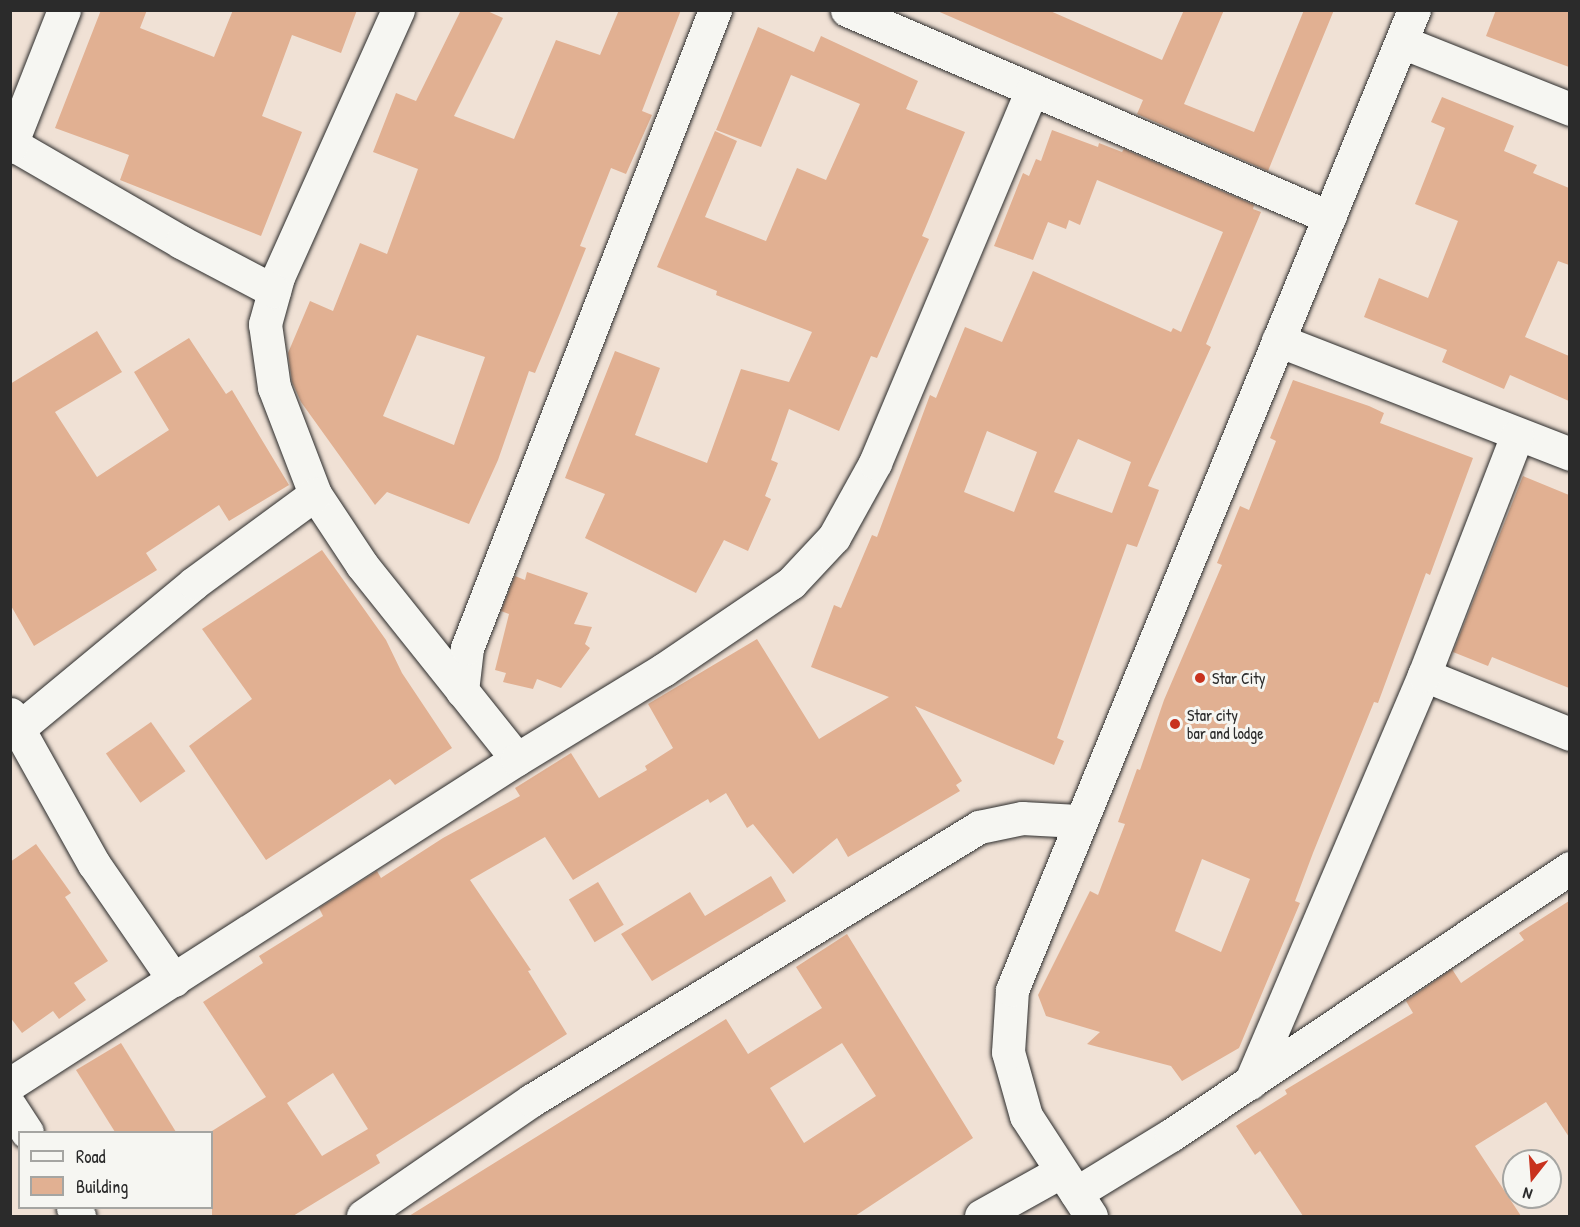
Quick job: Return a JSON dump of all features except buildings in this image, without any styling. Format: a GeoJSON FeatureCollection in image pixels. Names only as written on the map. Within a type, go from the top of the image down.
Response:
{"type":"FeatureCollection","features":[{"type":"Feature","properties":{"kind":"street"},"geometry":{"type":"LineString","coordinates":[[64,10],[11,145],[181,242],[274,291]]}},
{"type":"Feature","properties":{"kind":"street"},"geometry":{"type":"LineString","coordinates":[[398,10],[303,217],[274,291],[265,324],[274,387],[315,494],[362,565],[517,759]]}},
{"type":"Feature","properties":{"kind":"street"},"geometry":{"type":"LineString","coordinates":[[462,691],[471,637],[715,10]]}},
{"type":"Feature","properties":{"kind":"street"},"geometry":{"type":"LineString","coordinates":[[847,10],[1329,217]]}},
{"type":"Feature","properties":{"kind":"street"},"geometry":{"type":"LineString","coordinates":[[1076,1194],[1026,1116],[1008,1052],[1012,990],[1078,821],[1414,10]]}},
{"type":"Feature","properties":{"kind":"street"},"geometry":{"type":"LineString","coordinates":[[1402,42],[1569,109]]}},
{"type":"Feature","properties":{"kind":"street"},"geometry":{"type":"LineString","coordinates":[[10,1084],[517,759],[663,670],[791,583],[834,537],[875,463],[1032,90]]}},
{"type":"Feature","properties":{"kind":"street"},"geometry":{"type":"LineString","coordinates":[[1278,340],[1569,454]]}},
{"type":"Feature","properties":{"kind":"street"},"geometry":{"type":"LineString","coordinates":[[1250,1083],[1424,675],[1517,435]]}},
{"type":"Feature","properties":{"kind":"street"},"geometry":{"type":"LineString","coordinates":[[174,980],[94,864],[15,721],[185,590],[315,494]]}},
{"type":"Feature","properties":{"kind":"street"},"geometry":{"type":"LineString","coordinates":[[1424,675],[1569,734]]}},
{"type":"Feature","properties":{"kind":"street"},"geometry":{"type":"LineString","coordinates":[[363,1216],[532,1100],[979,827],[1022,818],[1078,821]]}},
{"type":"Feature","properties":{"kind":"street"},"geometry":{"type":"LineString","coordinates":[[981,1216],[1076,1194],[1250,1083],[1569,868]]}},
{"type":"Feature","properties":{"kind":"street"},"geometry":{"type":"LineString","coordinates":[[10,1106],[26,1131]]}},
{"type":"Feature","properties":{"kind":"place","name":"Star City"},"geometry":{"type":"Point","coordinates":[1200,678]}},
{"type":"Feature","properties":{"kind":"place","name":"Star city bar and lodge"},"geometry":{"type":"Point","coordinates":[1175,724]}}]}
